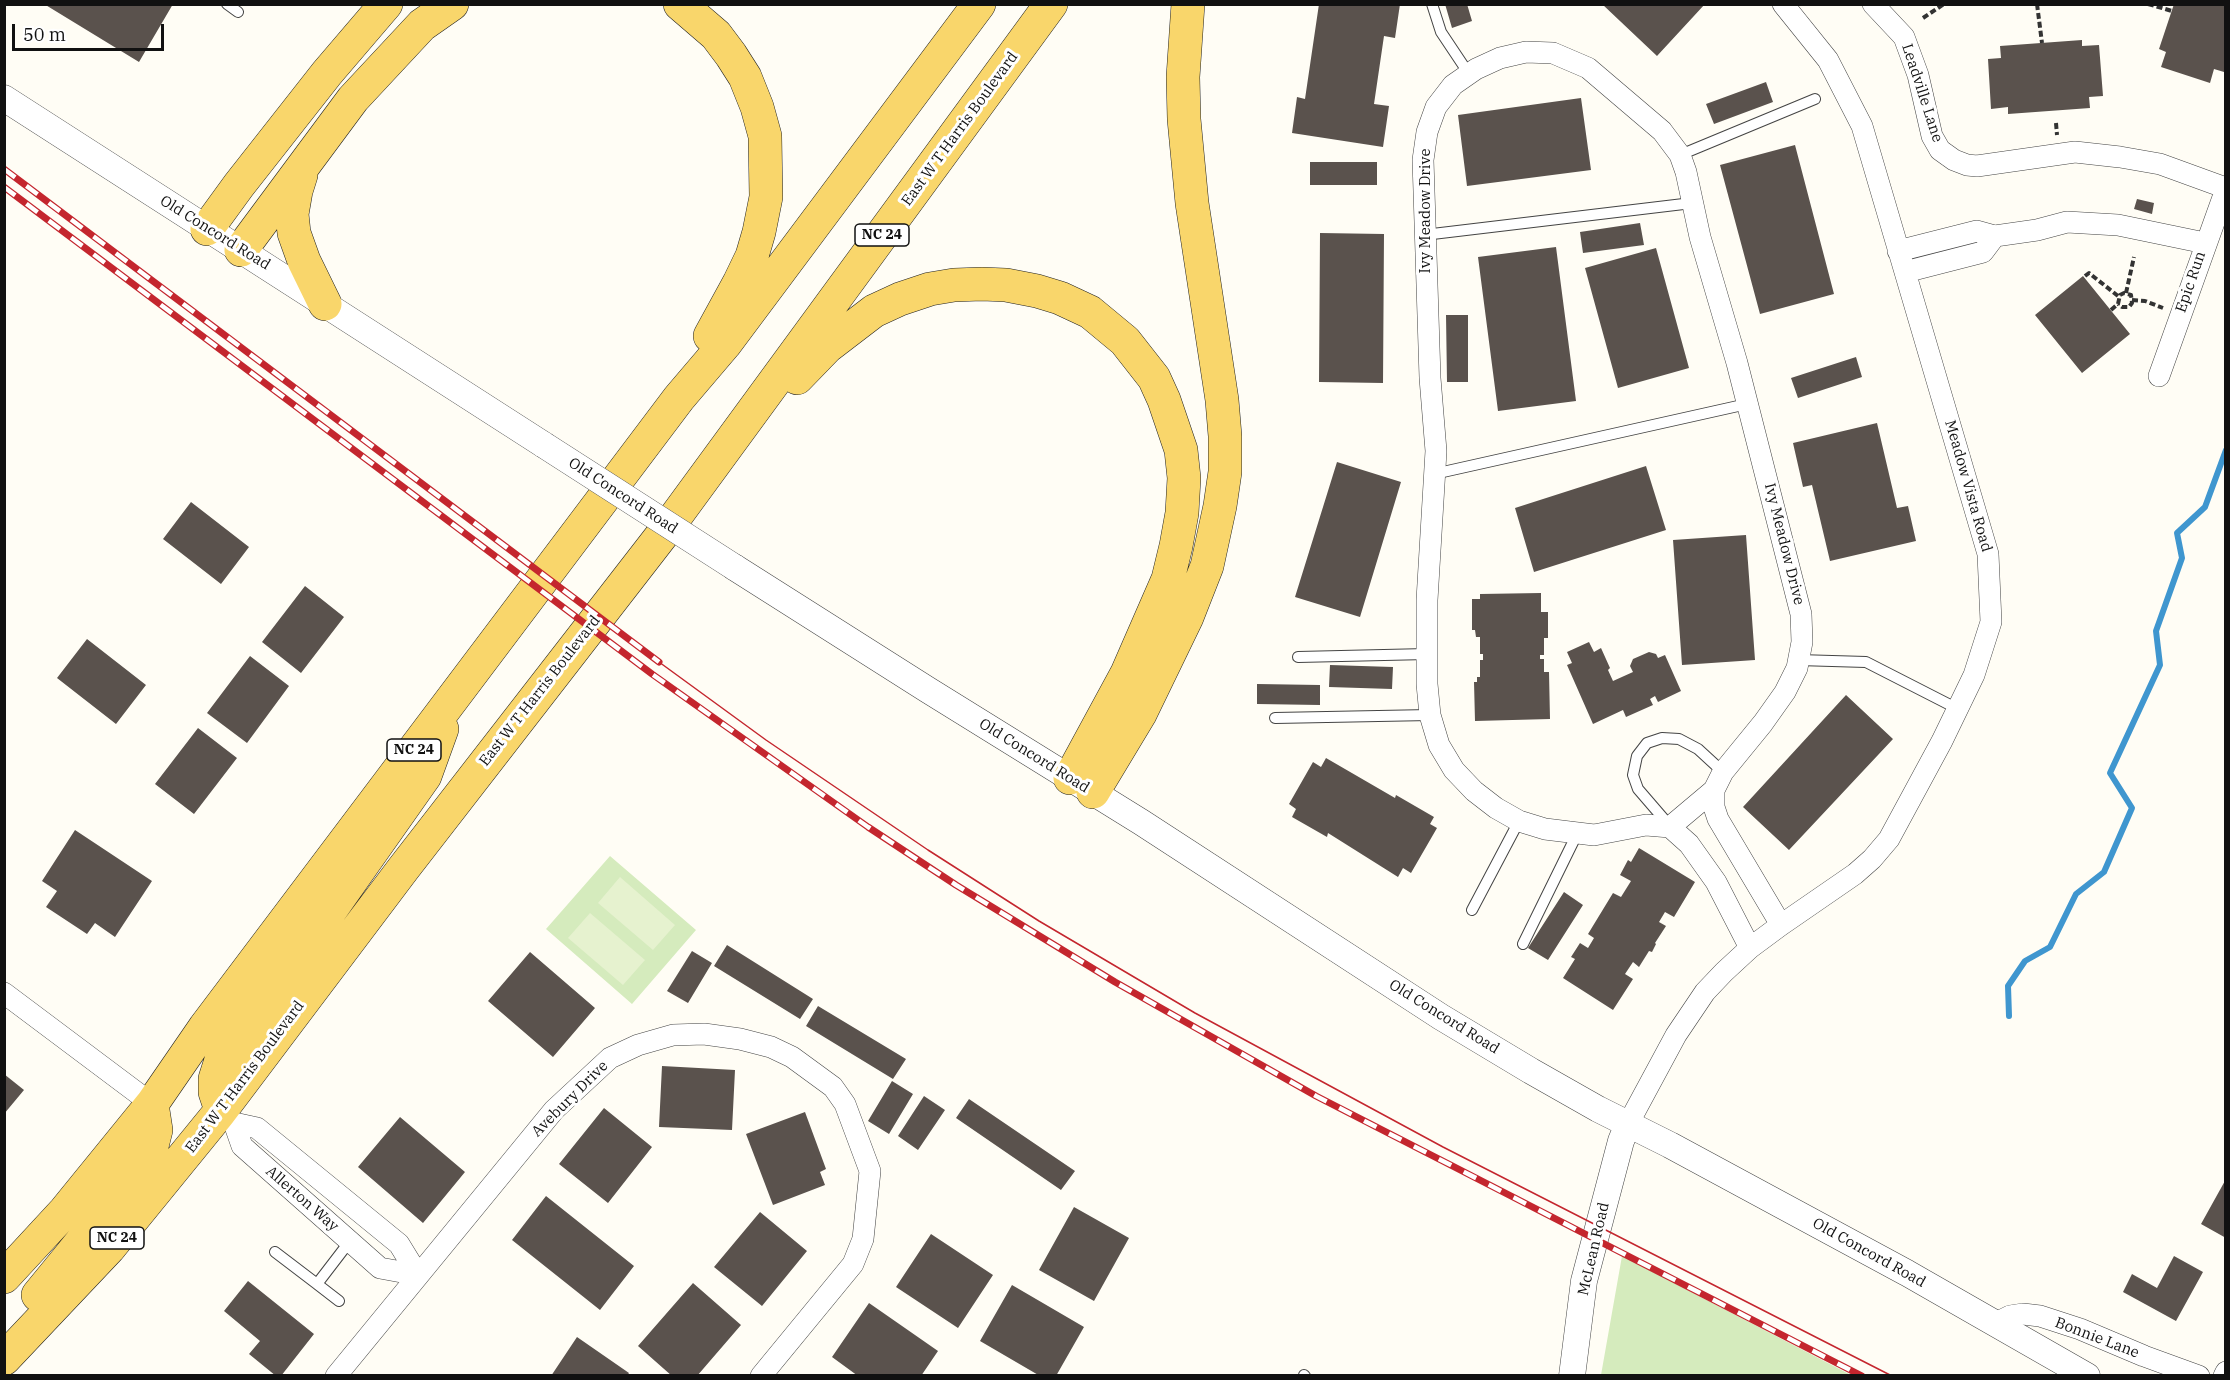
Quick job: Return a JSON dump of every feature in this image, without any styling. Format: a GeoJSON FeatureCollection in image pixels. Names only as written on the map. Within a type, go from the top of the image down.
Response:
{"type":"FeatureCollection","features":[{"type":"Feature","properties":{"kind":"main road"},"geometry":{"type":"LineString","coordinates":[[207,229],[327,73],[386,4]]}},
{"type":"Feature","properties":{"kind":"main road"},"geometry":{"type":"LineString","coordinates":[[241,250],[353,99],[422,25],[452,4]]}},
{"type":"Feature","properties":{"kind":"main road"},"geometry":{"type":"LineString","coordinates":[[678,398],[752,256],[766,197],[767,166],[762,126],[745,77],[716,35],[680,4]]}},
{"type":"Feature","properties":{"kind":"main road","name":"NC 24"},"geometry":{"type":"LineString","coordinates":[[4,1277],[64,1211],[152,1104],[205,1027],[678,398],[725,344],[979,4]]}},
{"type":"Feature","properties":{"kind":"main road","name":"East W T Harris Boulevard"},"geometry":{"type":"LineString","coordinates":[[4,1359],[109,1248],[227,1117],[410,860],[665,531],[1051,4]]}},
{"type":"Feature","properties":{"kind":"main road"},"geometry":{"type":"LineString","coordinates":[[1082,785],[1140,714],[1187,617],[1207,566],[1221,506],[1225,472],[1222,400],[1192,203],[1184,119],[1188,4]]}},
{"type":"Feature","properties":{"kind":"main road"},"geometry":{"type":"LineString","coordinates":[[305,164],[296,190],[292,214],[294,233],[304,261],[325,304]]}},
{"type":"Feature","properties":{"kind":"main road"},"geometry":{"type":"LineString","coordinates":[[712,465],[741,447],[798,377],[827,347],[874,311],[900,299],[930,289],[954,285],[1006,285],[1060,298],[1090,312],[1108,326],[1140,359],[1154,378],[1181,450],[1184,478],[1182,513],[1168,579],[1082,785]]}},
{"type":"Feature","properties":{"kind":"main road"},"geometry":{"type":"LineString","coordinates":[[227,1117],[215,1092],[217,1070],[222,1058],[231,1042],[318,928],[424,776],[456,694]]}},
{"type":"Feature","properties":{"kind":"main road"},"geometry":{"type":"LineString","coordinates":[[4,1333],[142,1168],[154,1144],[156,1120],[152,1104]]}},
{"type":"Feature","properties":{"kind":"street","name":"Meadow Vista Road"},"geometry":{"type":"LineString","coordinates":[[1628,1124],[1676,1035],[1706,992],[1750,948],[1855,874],[1889,840],[1974,675],[1991,622],[1988,554],[1862,126],[1828,60],[1783,4]]}},
{"type":"Feature","properties":{"kind":"street","name":"Leadville Lane"},"geometry":{"type":"LineString","coordinates":[[1873,4],[1904,37],[1918,75],[1932,136],[1940,150],[1954,160],[1977,166],[2075,152],[2160,164],[2226,189]]}},
{"type":"Feature","properties":{"kind":"street","name":"Ivy Meadow Drive"},"geometry":{"type":"LineString","coordinates":[[1670,826],[1646,825],[1608,834],[1577,834],[1545,829],[1519,821],[1496,808],[1474,791],[1454,770],[1439,745],[1430,715],[1427,600],[1436,450],[1430,378],[1423,160],[1427,132],[1436,107],[1453,85],[1500,58],[1526,52],[1553,53],[1577,62],[1610,85],[1662,131],[1680,155],[1686,172],[1692,203],[1801,614],[1802,642],[1797,668],[1785,692],[1718,781]]}},
{"type":"Feature","properties":{"kind":"street","name":"Old Concord Road"},"geometry":{"type":"LineString","coordinates":[[4,98],[734,567],[1082,785],[1476,1038],[1598,1109],[1896,1267],[2087,1376]]}},
{"type":"Feature","properties":{"kind":"street","name":"Epic Run"},"geometry":{"type":"LineString","coordinates":[[2159,376],[2226,189]]}},
{"type":"Feature","properties":{"kind":"street"},"geometry":{"type":"LineString","coordinates":[[1898,251],[1977,231],[1995,236],[2037,230],[2067,222],[2118,225],[2205,243]]}},
{"type":"Feature","properties":{"kind":"street"},"geometry":{"type":"LineString","coordinates":[[1960,235],[1965,256]]}},
{"type":"Feature","properties":{"kind":"street"},"geometry":{"type":"LineString","coordinates":[[1905,272],[1983,252],[1995,236]]}},
{"type":"Feature","properties":{"kind":"street"},"geometry":{"type":"LineString","coordinates":[[1718,781],[1670,826],[1689,844],[1716,882],[1750,948]]}},
{"type":"Feature","properties":{"kind":"street"},"geometry":{"type":"LineString","coordinates":[[1718,781],[1714,807],[1718,819],[1781,925]]}},
{"type":"Feature","properties":{"kind":"street"},"geometry":{"type":"LineString","coordinates":[[4,993],[152,1104]]}},
{"type":"Feature","properties":{"kind":"street","name":"Avebury Drive"},"geometry":{"type":"LineString","coordinates":[[336,1376],[554,1110],[609,1058],[638,1045],[673,1035],[704,1034],[740,1039],[771,1047],[792,1057],[833,1087],[845,1104],[870,1171],[862,1239],[853,1264],[761,1376]]}},
{"type":"Feature","properties":{"kind":"street","name":"Allerton Way"},"geometry":{"type":"LineString","coordinates":[[227,1117],[242,1146],[380,1268],[418,1275]]}},
{"type":"Feature","properties":{"kind":"street","name":"Allerton Way"},"geometry":{"type":"LineString","coordinates":[[227,1117],[257,1128],[399,1244],[418,1275]]}},
{"type":"Feature","properties":{"kind":"street","name":"McLean Road"},"geometry":{"type":"LineString","coordinates":[[1572,1376],[1584,1281],[1618,1152],[1628,1124]]}},
{"type":"Feature","properties":{"kind":"street","name":"Bonnie Lane"},"geometry":{"type":"LineString","coordinates":[[1994,1324],[2010,1316],[2023,1314],[2040,1316],[2080,1329],[2199,1376]]}},
{"type":"Feature","properties":{"kind":"lane"},"geometry":{"type":"LineString","coordinates":[[227,4],[238,12]]}},
{"type":"Feature","properties":{"kind":"lane"},"geometry":{"type":"LineString","coordinates":[[1432,4],[1441,32],[1469,74]]}},
{"type":"Feature","properties":{"kind":"lane"},"geometry":{"type":"LineString","coordinates":[[1680,155],[1815,99]]}},
{"type":"Feature","properties":{"kind":"lane"},"geometry":{"type":"LineString","coordinates":[[1424,235],[1692,203]]}},
{"type":"Feature","properties":{"kind":"lane"},"geometry":{"type":"LineString","coordinates":[[1434,474],[1747,404]]}},
{"type":"Feature","properties":{"kind":"lane"},"geometry":{"type":"LineString","coordinates":[[1298,657],[1427,654]]}},
{"type":"Feature","properties":{"kind":"lane"},"geometry":{"type":"LineString","coordinates":[[1798,660],[1866,662],[1958,709]]}},
{"type":"Feature","properties":{"kind":"lane"},"geometry":{"type":"LineString","coordinates":[[1275,718],[1430,715]]}},
{"type":"Feature","properties":{"kind":"lane"},"geometry":{"type":"LineString","coordinates":[[1670,826],[1638,789],[1633,775],[1637,756],[1647,743],[1662,738],[1678,739],[1698,749],[1718,781]]}},
{"type":"Feature","properties":{"kind":"lane"},"geometry":{"type":"LineString","coordinates":[[1472,910],[1519,821]]}},
{"type":"Feature","properties":{"kind":"lane"},"geometry":{"type":"LineString","coordinates":[[1522,944],[1577,834]]}},
{"type":"Feature","properties":{"kind":"lane"},"geometry":{"type":"LineString","coordinates":[[317,1284],[350,1241]]}},
{"type":"Feature","properties":{"kind":"lane"},"geometry":{"type":"LineString","coordinates":[[275,1252],[339,1301]]}},
{"type":"Feature","properties":{"kind":"path"},"geometry":{"type":"LineString","coordinates":[[1923,18],[1944,4]]}},
{"type":"Feature","properties":{"kind":"path"},"geometry":{"type":"LineString","coordinates":[[2037,4],[2042,43]]}},
{"type":"Feature","properties":{"kind":"path"},"geometry":{"type":"LineString","coordinates":[[2148,4],[2172,10]]}},
{"type":"Feature","properties":{"kind":"path"},"geometry":{"type":"LineString","coordinates":[[2126,293],[2134,257]]}},
{"type":"Feature","properties":{"kind":"path"},"geometry":{"type":"LineString","coordinates":[[2085,276],[2089,273],[2118,297]]}},
{"type":"Feature","properties":{"kind":"path"},"geometry":{"type":"LineString","coordinates":[[2118,297],[2126,293]]}},
{"type":"Feature","properties":{"kind":"path"},"geometry":{"type":"LineString","coordinates":[[2118,304],[2127,308],[2131,305],[2131,296],[2126,293]]}},
{"type":"Feature","properties":{"kind":"path"},"geometry":{"type":"LineString","coordinates":[[2111,310],[2118,304],[2118,297]]}},
{"type":"Feature","properties":{"kind":"path"},"geometry":{"type":"LineString","coordinates":[[2132,300],[2150,303]]}},
{"type":"Feature","properties":{"kind":"green space"},"geometry":{"type":"Polygon","coordinates":[[[610,856],[696,930],[632,1004],[546,929],[610,856]]]}},
{"type":"Feature","properties":{"kind":"green space"},"geometry":{"type":"Polygon","coordinates":[[[620,877],[675,925],[653,950],[598,903],[620,877]]]}},
{"type":"Feature","properties":{"kind":"green space"},"geometry":{"type":"Polygon","coordinates":[[[590,913],[645,960],[623,985],[568,938],[590,913]]]}},
{"type":"Feature","properties":{"kind":"green space"},"geometry":{"type":"Polygon","coordinates":[[[1622,1256],[1851,1375],[1601,1375],[1622,1256]]]}},
{"type":"Feature","properties":{"kind":"building"},"geometry":{"type":"Polygon","coordinates":[[[44,4],[173,4],[139,62],[44,4]]]}},
{"type":"Feature","properties":{"kind":"building"},"geometry":{"type":"Polygon","coordinates":[[[1319,4],[1400,4],[1395,38],[1384,36],[1374,104],[1389,106],[1383,147],[1292,133],[1297,97],[1305,99],[1319,4]]]}},
{"type":"Feature","properties":{"kind":"building"},"geometry":{"type":"Polygon","coordinates":[[[1445,4],[1467,4],[1472,21],[1452,28],[1445,4]]]}},
{"type":"Feature","properties":{"kind":"building"},"geometry":{"type":"Polygon","coordinates":[[[1602,4],[1705,4],[1657,56],[1602,4]]]}},
{"type":"Feature","properties":{"kind":"building"},"geometry":{"type":"Polygon","coordinates":[[[2174,4],[2226,4],[2226,68],[2224,72],[2214,69],[2210,83],[2161,67],[2166,52],[2159,49],[2174,4]]]}},
{"type":"Feature","properties":{"kind":"building"},"geometry":{"type":"Polygon","coordinates":[[[2082,40],[2082,46],[2099,45],[2103,96],[2089,97],[2090,108],[2008,114],[2008,107],[1991,109],[1988,59],[2001,58],[2000,46],[2082,40]]]}},
{"type":"Feature","properties":{"kind":"building"},"geometry":{"type":"Polygon","coordinates":[[[1766,82],[1773,102],[1714,124],[1706,104],[1766,82]]]}},
{"type":"Feature","properties":{"kind":"building"},"geometry":{"type":"Polygon","coordinates":[[[1581,98],[1591,170],[1467,186],[1458,115],[1581,98]]]}},
{"type":"Feature","properties":{"kind":"building"},"geometry":{"type":"Polygon","coordinates":[[[1795,145],[1834,294],[1760,314],[1720,165],[1795,145]]]}},
{"type":"Feature","properties":{"kind":"building"},"geometry":{"type":"Polygon","coordinates":[[[1310,162],[1377,162],[1377,185],[1310,185],[1310,162]]]}},
{"type":"Feature","properties":{"kind":"building"},"geometry":{"type":"Polygon","coordinates":[[[2137,199],[2154,203],[2152,214],[2134,209],[2137,199]]]}},
{"type":"Feature","properties":{"kind":"building"},"geometry":{"type":"Polygon","coordinates":[[[1640,223],[1644,245],[1583,253],[1580,232],[1640,223]]]}},
{"type":"Feature","properties":{"kind":"building"},"geometry":{"type":"Polygon","coordinates":[[[1320,233],[1384,234],[1383,383],[1319,382],[1320,233]]]}},
{"type":"Feature","properties":{"kind":"building"},"geometry":{"type":"Polygon","coordinates":[[[1556,247],[1576,401],[1498,411],[1478,257],[1556,247]]]}},
{"type":"Feature","properties":{"kind":"building"},"geometry":{"type":"Polygon","coordinates":[[[1656,248],[1689,368],[1618,388],[1585,268],[1656,248]]]}},
{"type":"Feature","properties":{"kind":"building"},"geometry":{"type":"Polygon","coordinates":[[[2083,276],[2130,334],[2082,373],[2035,315],[2083,276]]]}},
{"type":"Feature","properties":{"kind":"building"},"geometry":{"type":"Polygon","coordinates":[[[1446,315],[1468,315],[1468,382],[1447,382],[1446,315]]]}},
{"type":"Feature","properties":{"kind":"building"},"geometry":{"type":"Polygon","coordinates":[[[1856,357],[1862,377],[1798,398],[1791,378],[1856,357]]]}},
{"type":"Feature","properties":{"kind":"building"},"geometry":{"type":"Polygon","coordinates":[[[1877,423],[1897,508],[1908,506],[1916,541],[1830,561],[1812,485],[1803,487],[1793,443],[1877,423]]]}},
{"type":"Feature","properties":{"kind":"building"},"geometry":{"type":"Polygon","coordinates":[[[1337,462],[1401,482],[1360,617],[1295,597],[1337,462]]]}},
{"type":"Feature","properties":{"kind":"building"},"geometry":{"type":"Polygon","coordinates":[[[1646,466],[1666,530],[1534,572],[1515,508],[1646,466]]]}},
{"type":"Feature","properties":{"kind":"building"},"geometry":{"type":"Polygon","coordinates":[[[191,502],[249,547],[221,584],[163,539],[191,502]]]}},
{"type":"Feature","properties":{"kind":"building"},"geometry":{"type":"Polygon","coordinates":[[[1746,535],[1755,660],[1682,665],[1673,540],[1746,535]]]}},
{"type":"Feature","properties":{"kind":"building"},"geometry":{"type":"Polygon","coordinates":[[[305,586],[344,617],[301,673],[262,642],[305,586]]]}},
{"type":"Feature","properties":{"kind":"building"},"geometry":{"type":"Polygon","coordinates":[[[1541,593],[1541,612],[1548,612],[1548,638],[1544,638],[1544,655],[1540,655],[1540,659],[1544,659],[1544,672],[1549,672],[1550,719],[1475,721],[1474,682],[1477,682],[1477,677],[1480,677],[1480,660],[1483,660],[1483,654],[1480,654],[1480,637],[1476,637],[1475,630],[1472,630],[1472,599],[1480,599],[1480,594],[1541,593]]]}},
{"type":"Feature","properties":{"kind":"building"},"geometry":{"type":"Polygon","coordinates":[[[87,639],[146,685],[116,724],[57,678],[87,639]]]}},
{"type":"Feature","properties":{"kind":"building"},"geometry":{"type":"Polygon","coordinates":[[[1589,642],[1594,652],[1601,648],[1613,681],[1633,672],[1630,666],[1633,659],[1649,652],[1656,654],[1658,658],[1665,655],[1681,691],[1658,702],[1655,696],[1650,699],[1653,705],[1626,717],[1623,710],[1593,724],[1567,665],[1572,663],[1567,652],[1589,642]]]}},
{"type":"Feature","properties":{"kind":"building"},"geometry":{"type":"Polygon","coordinates":[[[250,656],[289,686],[247,743],[207,713],[250,656]]]}},
{"type":"Feature","properties":{"kind":"building"},"geometry":{"type":"Polygon","coordinates":[[[1330,665],[1393,667],[1392,689],[1329,687],[1330,665]]]}},
{"type":"Feature","properties":{"kind":"building"},"geometry":{"type":"Polygon","coordinates":[[[1257,684],[1320,685],[1320,705],[1257,704],[1257,684]]]}},
{"type":"Feature","properties":{"kind":"building"},"geometry":{"type":"Polygon","coordinates":[[[1846,695],[1893,739],[1789,850],[1743,807],[1846,695]]]}},
{"type":"Feature","properties":{"kind":"building"},"geometry":{"type":"Polygon","coordinates":[[[198,728],[237,758],[194,814],[155,784],[198,728]]]}},
{"type":"Feature","properties":{"kind":"building"},"geometry":{"type":"Polygon","coordinates":[[[1326,758],[1395,798],[1396,795],[1434,817],[1430,824],[1437,828],[1411,873],[1403,868],[1398,877],[1328,833],[1327,837],[1292,817],[1296,809],[1289,804],[1313,762],[1321,767],[1326,758]]]}},
{"type":"Feature","properties":{"kind":"building"},"geometry":{"type":"Polygon","coordinates":[[[75,830],[152,881],[115,937],[95,923],[87,934],[46,907],[57,891],[42,881],[75,830]]]}},
{"type":"Feature","properties":{"kind":"building"},"geometry":{"type":"Polygon","coordinates":[[[1639,848],[1695,882],[1674,917],[1665,912],[1659,922],[1666,926],[1652,952],[1649,951],[1639,967],[1633,962],[1625,974],[1633,979],[1613,1010],[1563,978],[1575,959],[1571,957],[1580,943],[1588,948],[1594,938],[1588,934],[1613,893],[1621,897],[1631,881],[1620,875],[1628,860],[1631,862],[1639,848]]]}},
{"type":"Feature","properties":{"kind":"building"},"geometry":{"type":"Polygon","coordinates":[[[1564,892],[1583,905],[1548,960],[1528,948],[1564,892]]]}},
{"type":"Feature","properties":{"kind":"building"},"geometry":{"type":"Polygon","coordinates":[[[727,945],[813,999],[800,1019],[714,966],[727,945]]]}},
{"type":"Feature","properties":{"kind":"building"},"geometry":{"type":"Polygon","coordinates":[[[692,951],[712,963],[688,1003],[667,991],[692,951]]]}},
{"type":"Feature","properties":{"kind":"building"},"geometry":{"type":"Polygon","coordinates":[[[530,952],[595,1008],[553,1057],[488,1001],[530,952]]]}},
{"type":"Feature","properties":{"kind":"building"},"geometry":{"type":"Polygon","coordinates":[[[818,1006],[906,1059],[893,1079],[806,1026],[818,1006]]]}},
{"type":"Feature","properties":{"kind":"building"},"geometry":{"type":"Polygon","coordinates":[[[662,1066],[735,1070],[732,1130],[659,1127],[662,1066]]]}},
{"type":"Feature","properties":{"kind":"building"},"geometry":{"type":"Polygon","coordinates":[[[4,1074],[24,1090],[4,1114],[4,1074]]]}},
{"type":"Feature","properties":{"kind":"building"},"geometry":{"type":"Polygon","coordinates":[[[892,1081],[913,1094],[889,1134],[868,1121],[892,1081]]]}},
{"type":"Feature","properties":{"kind":"building"},"geometry":{"type":"Polygon","coordinates":[[[924,1096],[945,1110],[918,1150],[898,1136],[924,1096]]]}},
{"type":"Feature","properties":{"kind":"building"},"geometry":{"type":"Polygon","coordinates":[[[969,1099],[1075,1171],[1061,1190],[956,1118],[969,1099]]]}},
{"type":"Feature","properties":{"kind":"building"},"geometry":{"type":"Polygon","coordinates":[[[604,1108],[652,1147],[608,1203],[559,1164],[604,1108]]]}},
{"type":"Feature","properties":{"kind":"building"},"geometry":{"type":"Polygon","coordinates":[[[805,1112],[826,1169],[820,1172],[825,1185],[773,1205],[746,1134],[805,1112]]]}},
{"type":"Feature","properties":{"kind":"building"},"geometry":{"type":"Polygon","coordinates":[[[400,1117],[465,1172],[423,1223],[358,1167],[400,1117]]]}},
{"type":"Feature","properties":{"kind":"building"},"geometry":{"type":"Polygon","coordinates":[[[2226,1179],[2226,1238],[2201,1224],[2226,1179]]]}},
{"type":"Feature","properties":{"kind":"building"},"geometry":{"type":"Polygon","coordinates":[[[546,1196],[634,1266],[600,1310],[512,1240],[546,1196]]]}},
{"type":"Feature","properties":{"kind":"building"},"geometry":{"type":"Polygon","coordinates":[[[1074,1207],[1129,1238],[1094,1301],[1039,1270],[1074,1207]]]}},
{"type":"Feature","properties":{"kind":"building"},"geometry":{"type":"Polygon","coordinates":[[[760,1212],[807,1251],[762,1306],[714,1267],[760,1212]]]}},
{"type":"Feature","properties":{"kind":"building"},"geometry":{"type":"Polygon","coordinates":[[[931,1234],[993,1275],[958,1328],[896,1287],[931,1234]]]}},
{"type":"Feature","properties":{"kind":"building"},"geometry":{"type":"Polygon","coordinates":[[[2174,1256],[2203,1272],[2176,1321],[2123,1292],[2132,1274],[2157,1288],[2174,1256]]]}},
{"type":"Feature","properties":{"kind":"building"},"geometry":{"type":"Polygon","coordinates":[[[248,1281],[314,1334],[281,1376],[276,1376],[249,1354],[260,1341],[224,1311],[248,1281]]]}},
{"type":"Feature","properties":{"kind":"building"},"geometry":{"type":"Polygon","coordinates":[[[693,1283],[741,1325],[697,1376],[672,1376],[638,1346],[693,1283]]]}},
{"type":"Feature","properties":{"kind":"building"},"geometry":{"type":"Polygon","coordinates":[[[1012,1285],[1084,1327],[1056,1376],[1040,1376],[980,1341],[1012,1285]]]}},
{"type":"Feature","properties":{"kind":"building"},"geometry":{"type":"Polygon","coordinates":[[[869,1303],[938,1351],[921,1376],[858,1376],[832,1357],[869,1303]]]}},
{"type":"Feature","properties":{"kind":"building"},"geometry":{"type":"Polygon","coordinates":[[[577,1337],[629,1373],[627,1376],[551,1376],[577,1337]]]}},
{"type":"Feature","properties":{"kind":"waterway"},"geometry":{"type":"LineString","coordinates":[[2009,1016],[2008,986],[2025,961],[2050,947],[2076,894],[2104,872],[2132,808],[2110,773],[2160,665],[2156,631],[2182,558],[2177,533],[2205,507],[2226,450]]}},
{"type":"Feature","properties":{"kind":"tram line"},"geometry":{"type":"LineString","coordinates":[[659,662],[766,740],[928,850],[1039,921],[1195,1013],[1443,1147],[1892,1376]]}},
{"type":"Feature","properties":{"kind":"railway"},"geometry":{"type":"LineString","coordinates":[[4,169],[659,662]]}},
{"type":"Feature","properties":{"kind":"railway"},"geometry":{"type":"LineString","coordinates":[[4,187],[652,674],[868,827],[956,885],[1115,982],[1316,1096],[1862,1376]]}}]}
